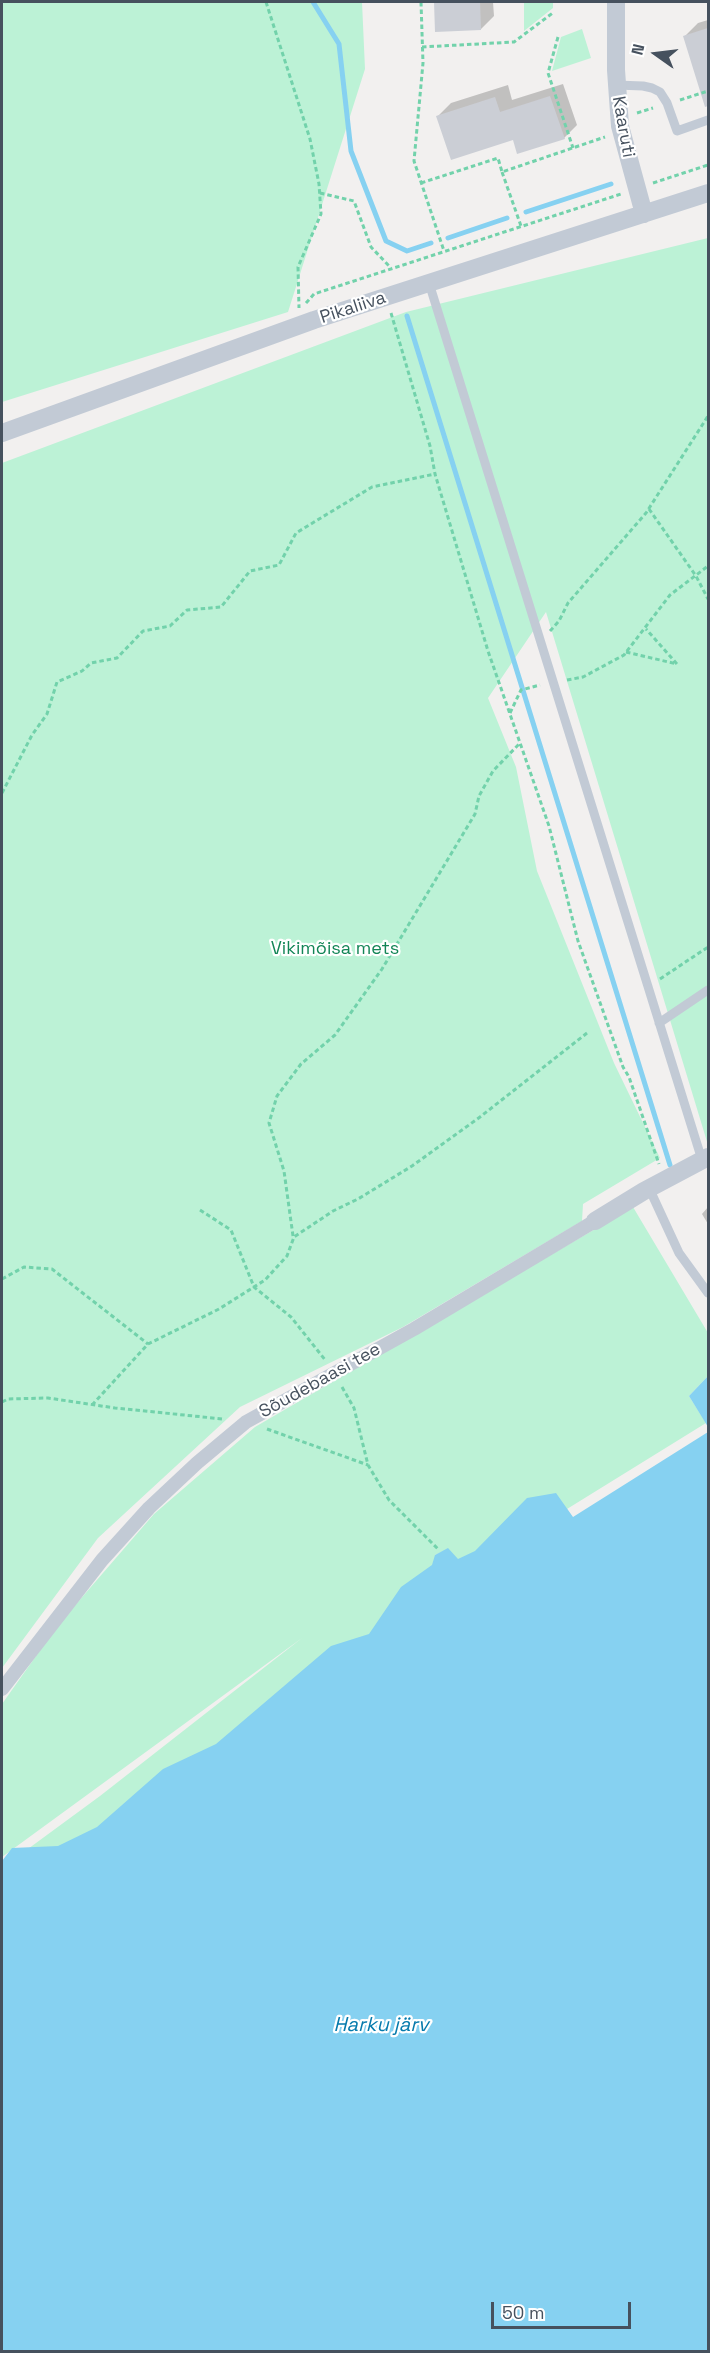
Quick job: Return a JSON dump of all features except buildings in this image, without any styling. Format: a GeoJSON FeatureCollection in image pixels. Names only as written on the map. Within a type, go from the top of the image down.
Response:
{"type":"FeatureCollection","features":[{"type":"Feature","properties":{"kind":"street","name":"Kaaruti"},"geometry":{"type":"LineString","coordinates":[[616,2],[616,85],[623,142],[644,214]]}},
{"type":"Feature","properties":{"kind":"street","name":"Pikaliiva"},"geometry":{"type":"LineString","coordinates":[[2,433],[314,320],[708,193]]}},
{"type":"Feature","properties":{"kind":"street","name":"Sõudebaasi tee"},"geometry":{"type":"LineString","coordinates":[[2,1689],[58,1614],[118,1542],[165,1493],[246,1422],[414,1329],[657,1184],[705,1159]]}},
{"type":"Feature","properties":{"kind":"lane"},"geometry":{"type":"LineString","coordinates":[[616,85],[643,86],[660,92],[677,131],[708,120]]}},
{"type":"Feature","properties":{"kind":"lane"},"geometry":{"type":"LineString","coordinates":[[429,283],[659,1023],[705,1159]]}},
{"type":"Feature","properties":{"kind":"lane"},"geometry":{"type":"LineString","coordinates":[[659,1023],[708,990]]}},
{"type":"Feature","properties":{"kind":"lane"},"geometry":{"type":"LineString","coordinates":[[657,1184],[680,1252],[708,1293]]}},
{"type":"Feature","properties":{"kind":"path"},"geometry":{"type":"LineString","coordinates":[[266,2],[310,140],[320,193],[321,214],[298,267],[299,313],[314,294],[708,165]]}},
{"type":"Feature","properties":{"kind":"path"},"geometry":{"type":"LineString","coordinates":[[421,2],[423,63],[414,161],[444,251]]}},
{"type":"Feature","properties":{"kind":"path"},"geometry":{"type":"LineString","coordinates":[[422,47],[514,42],[554,12]]}},
{"type":"Feature","properties":{"kind":"path"},"geometry":{"type":"LineString","coordinates":[[558,37],[548,73],[573,148]]}},
{"type":"Feature","properties":{"kind":"path"},"geometry":{"type":"LineString","coordinates":[[502,172],[610,136]]}},
{"type":"Feature","properties":{"kind":"path"},"geometry":{"type":"LineString","coordinates":[[421,183],[498,158],[520,226]]}},
{"type":"Feature","properties":{"kind":"path"},"geometry":{"type":"LineString","coordinates":[[320,193],[354,201],[371,248],[391,268]]}},
{"type":"Feature","properties":{"kind":"path"},"geometry":{"type":"LineString","coordinates":[[391,313],[430,446],[435,474],[488,651],[549,826],[578,941],[623,1067],[629,1077],[657,1184]]}},
{"type":"Feature","properties":{"kind":"path"},"geometry":{"type":"LineString","coordinates":[[541,640],[559,621],[568,603],[649,509],[708,416]]}},
{"type":"Feature","properties":{"kind":"path"},"geometry":{"type":"LineString","coordinates":[[2,793],[32,735],[47,714],[57,682],[82,671],[91,663],[117,658],[143,631],[170,626],[188,610],[221,608],[250,571],[279,565],[296,533],[313,525],[321,517],[372,487],[435,474]]}},
{"type":"Feature","properties":{"kind":"path"},"geometry":{"type":"LineString","coordinates":[[649,509],[696,576],[708,599]]}},
{"type":"Feature","properties":{"kind":"path"},"geometry":{"type":"LineString","coordinates":[[553,682],[583,677],[626,652],[670,595],[708,566]]}},
{"type":"Feature","properties":{"kind":"path"},"geometry":{"type":"LineString","coordinates":[[626,652],[676,664],[646,629]]}},
{"type":"Feature","properties":{"kind":"path"},"geometry":{"type":"LineString","coordinates":[[510,713],[521,690],[526,688]]}},
{"type":"Feature","properties":{"kind":"path"},"geometry":{"type":"LineString","coordinates":[[92,1405],[148,1344],[219,1309],[255,1287],[265,1280],[287,1256],[294,1237],[284,1171],[269,1123],[277,1096],[301,1064],[335,1035],[382,969],[475,814],[479,796],[494,771],[520,743]]}},
{"type":"Feature","properties":{"kind":"path"},"geometry":{"type":"LineString","coordinates":[[648,987],[708,946]]}},
{"type":"Feature","properties":{"kind":"path"},"geometry":{"type":"LineString","coordinates":[[294,1237],[333,1211],[358,1199],[412,1166],[480,1117],[587,1034]]}},
{"type":"Feature","properties":{"kind":"path"},"geometry":{"type":"LineString","coordinates":[[200,1210],[231,1230],[255,1287],[291,1317],[334,1372],[354,1408],[368,1466],[389,1500],[438,1549]]}},
{"type":"Feature","properties":{"kind":"path"},"geometry":{"type":"LineString","coordinates":[[2,1279],[24,1267],[52,1269],[148,1344]]}},
{"type":"Feature","properties":{"kind":"path"},"geometry":{"type":"LineString","coordinates":[[2,1402],[8,1399],[48,1398],[246,1422],[368,1466]]}},
{"type":"Feature","properties":{"kind":"green space"},"geometry":{"type":"Polygon","coordinates":[[[2,2],[362,2],[365,69],[288,312],[2,402],[2,2]]]}},
{"type":"Feature","properties":{"kind":"green space"},"geometry":{"type":"Polygon","coordinates":[[[524,2],[553,2],[553,8],[524,31],[524,2]]]}},
{"type":"Feature","properties":{"kind":"green space"},"geometry":{"type":"Polygon","coordinates":[[[582,29],[591,58],[552,71],[561,37],[582,29]]]}},
{"type":"Feature","properties":{"kind":"green space","name":"Vikimõisa mets"},"geometry":{"type":"Polygon","coordinates":[[[708,238],[708,1145],[546,612],[488,698],[516,767],[537,871],[614,1063],[660,1158],[583,1204],[582,1221],[403,1327],[240,1407],[98,1538],[2,1668],[2,463],[406,312],[708,238]]]}},
{"type":"Feature","properties":{"kind":"green space"},"geometry":{"type":"Polygon","coordinates":[[[633,1207],[708,1333],[708,1376],[689,1396],[706,1423],[567,1509],[573,1518],[501,1628],[448,1549],[435,1555],[457,1647],[2,1932],[2,1868],[100,1796],[302,1638],[2,1857],[2,1704],[58,1625],[154,1514],[255,1427],[633,1207]]]}},
{"type":"Feature","properties":{"kind":"water"},"geometry":{"type":"Polygon","coordinates":[[[708,1376],[708,1427],[689,1396],[708,1376]]]}},
{"type":"Feature","properties":{"kind":"water","name":"Harku järv"},"geometry":{"type":"Polygon","coordinates":[[[708,1432],[708,2351],[2,2351],[2,1861],[12,1848],[58,1846],[97,1827],[163,1769],[216,1744],[331,1646],[369,1634],[401,1587],[432,1565],[435,1555],[448,1548],[458,1559],[475,1551],[527,1498],[556,1493],[573,1517],[708,1432]]]}},
{"type":"Feature","properties":{"kind":"waterway"},"geometry":{"type":"LineString","coordinates":[[313,2],[339,44],[351,151],[386,241],[407,251],[431,243]]}},
{"type":"Feature","properties":{"kind":"waterway"},"geometry":{"type":"LineString","coordinates":[[526,212],[611,184]]}},
{"type":"Feature","properties":{"kind":"waterway"},"geometry":{"type":"LineString","coordinates":[[448,238],[507,218]]}},
{"type":"Feature","properties":{"kind":"waterway"},"geometry":{"type":"LineString","coordinates":[[407,316],[670,1165]]}}]}
